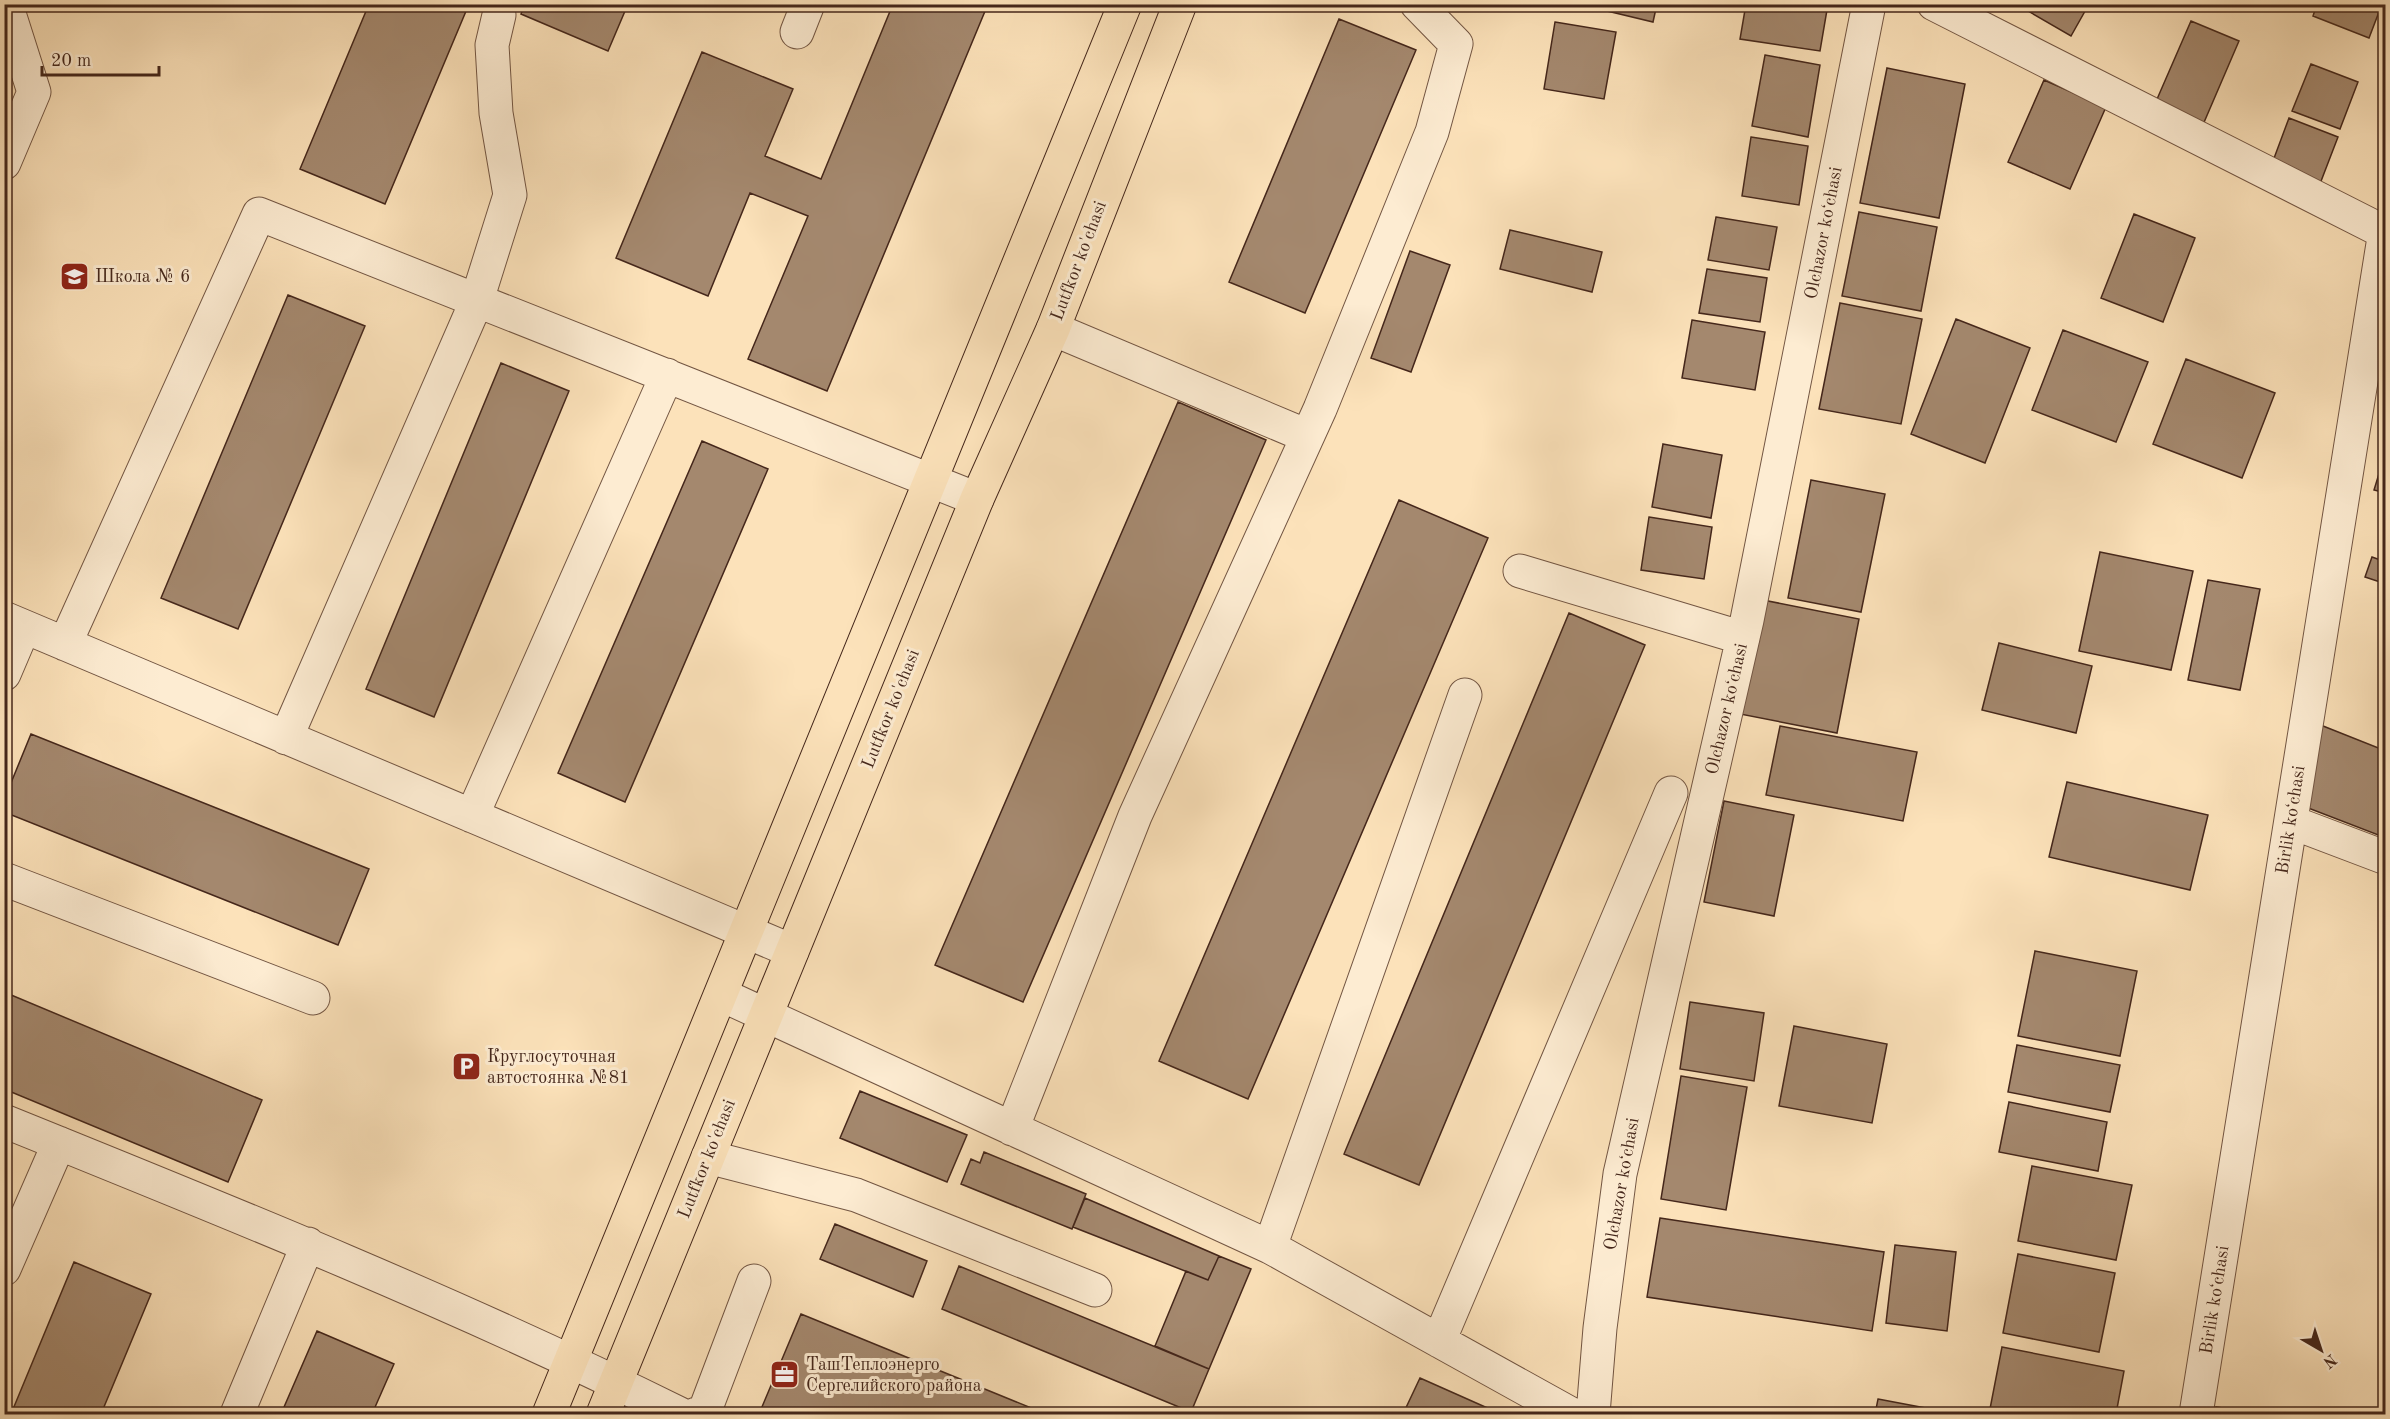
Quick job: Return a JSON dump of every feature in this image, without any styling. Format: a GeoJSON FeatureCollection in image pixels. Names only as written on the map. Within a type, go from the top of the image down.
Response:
{"type":"FeatureCollection","features":[{"type":"Feature","properties":{"kind":"main road"},"geometry":{"type":"LineString","coordinates":[[549,1414],[1125,4]]}},
{"type":"Feature","properties":{"kind":"main road","name":"Lutfkor ko'chasi"},"geometry":{"type":"LineString","coordinates":[[603,1414],[977,499],[1053,329],[1180,4]]}},
{"type":"Feature","properties":{"kind":"street"},"geometry":{"type":"LineString","coordinates":[[4,163],[34,92],[6,4]]}},
{"type":"Feature","properties":{"kind":"street"},"geometry":{"type":"LineString","coordinates":[[1012,1129],[1135,816],[1307,436],[1432,132],[1456,44],[1417,4]]}},
{"type":"Feature","properties":{"kind":"street","name":"Olchazor koʻchasi"},"geometry":{"type":"LineString","coordinates":[[1593,1414],[1600,1328],[1620,1174],[1743,638],[1869,4]]}},
{"type":"Feature","properties":{"kind":"street"},"geometry":{"type":"LineString","coordinates":[[1934,4],[2385,229]]}},
{"type":"Feature","properties":{"kind":"street"},"geometry":{"type":"LineString","coordinates":[[286,738],[477,300],[510,195],[496,113],[492,45],[499,15]]}},
{"type":"Feature","properties":{"kind":"street"},"geometry":{"type":"LineString","coordinates":[[65,644],[259,214],[977,499]]}},
{"type":"Feature","properties":{"kind":"street","name":"Birlik koʻchasi"},"geometry":{"type":"LineString","coordinates":[[2196,1414],[2385,229]]}},
{"type":"Feature","properties":{"kind":"street"},"geometry":{"type":"LineString","coordinates":[[1053,329],[1307,436]]}},
{"type":"Feature","properties":{"kind":"street"},"geometry":{"type":"LineString","coordinates":[[472,816],[667,375]]}},
{"type":"Feature","properties":{"kind":"street"},"geometry":{"type":"LineString","coordinates":[[1520,571],[1743,638]]}},
{"type":"Feature","properties":{"kind":"street"},"geometry":{"type":"LineString","coordinates":[[4,674],[14,623],[792,951]]}},
{"type":"Feature","properties":{"kind":"street"},"geometry":{"type":"LineString","coordinates":[[1270,1246],[1465,695]]}},
{"type":"Feature","properties":{"kind":"street"},"geometry":{"type":"LineString","coordinates":[[1439,1341],[1671,793]]}},
{"type":"Feature","properties":{"kind":"street"},"geometry":{"type":"LineString","coordinates":[[2291,822],[2385,858]]}},
{"type":"Feature","properties":{"kind":"street"},"geometry":{"type":"LineString","coordinates":[[4,879],[313,998]]}},
{"type":"Feature","properties":{"kind":"street"},"geometry":{"type":"LineString","coordinates":[[722,995],[1270,1246],[1571,1414]]}},
{"type":"Feature","properties":{"kind":"street"},"geometry":{"type":"LineString","coordinates":[[4,1121],[308,1244],[680,1414]]}},
{"type":"Feature","properties":{"kind":"street"},"geometry":{"type":"LineString","coordinates":[[4,1269],[59,1143]]}},
{"type":"Feature","properties":{"kind":"street"},"geometry":{"type":"LineString","coordinates":[[708,1156],[856,1195],[1095,1290]]}},
{"type":"Feature","properties":{"kind":"street"},"geometry":{"type":"LineString","coordinates":[[237,1414],[308,1244]]}},
{"type":"Feature","properties":{"kind":"street"},"geometry":{"type":"LineString","coordinates":[[696,1414],[704,1413],[754,1281]]}},
{"type":"Feature","properties":{"kind":"building"},"geometry":{"type":"Polygon","coordinates":[[[369,4],[469,4],[385,204],[300,169],[369,4]]]}},
{"type":"Feature","properties":{"kind":"building"},"geometry":{"type":"Polygon","coordinates":[[[525,4],[628,4],[608,51],[521,14],[525,4]]]}},
{"type":"Feature","properties":{"kind":"building"},"geometry":{"type":"Polygon","coordinates":[[[893,4],[988,4],[827,391],[748,359],[808,216],[750,193],[708,296],[616,258],[702,52],[793,89],[765,156],[821,179],[893,4]]]}},
{"type":"Feature","properties":{"kind":"building"},"geometry":{"type":"Polygon","coordinates":[[[1578,4],[1657,4],[1653,22],[1578,4]]]}},
{"type":"Feature","properties":{"kind":"building"},"geometry":{"type":"Polygon","coordinates":[[[1746,4],[1828,4],[1820,51],[1740,39],[1746,4]]]}},
{"type":"Feature","properties":{"kind":"building"},"geometry":{"type":"Polygon","coordinates":[[[2016,4],[2089,4],[2071,36],[2016,4]]]}},
{"type":"Feature","properties":{"kind":"building"},"geometry":{"type":"Polygon","coordinates":[[[2317,4],[2382,4],[2369,38],[2313,16],[2317,4]]]}},
{"type":"Feature","properties":{"kind":"building"},"geometry":{"type":"Polygon","coordinates":[[[1339,19],[1416,50],[1305,313],[1229,282],[1339,19]]]}},
{"type":"Feature","properties":{"kind":"building"},"geometry":{"type":"Polygon","coordinates":[[[2191,21],[2239,41],[2202,127],[2154,106],[2191,21]]]}},
{"type":"Feature","properties":{"kind":"building"},"geometry":{"type":"Polygon","coordinates":[[[1555,22],[1616,32],[1604,99],[1544,89],[1555,22]]]}},
{"type":"Feature","properties":{"kind":"building"},"geometry":{"type":"Polygon","coordinates":[[[1765,55],[1820,65],[1808,137],[1752,126],[1765,55]]]}},
{"type":"Feature","properties":{"kind":"building"},"geometry":{"type":"Polygon","coordinates":[[[2311,64],[2358,82],[2340,129],[2292,111],[2311,64]]]}},
{"type":"Feature","properties":{"kind":"building"},"geometry":{"type":"Polygon","coordinates":[[[1887,68],[1965,84],[1939,218],[1860,203],[1887,68]]]}},
{"type":"Feature","properties":{"kind":"building"},"geometry":{"type":"Polygon","coordinates":[[[2044,80],[2106,107],[2070,189],[2008,162],[2044,80]]]}},
{"type":"Feature","properties":{"kind":"building"},"geometry":{"type":"Polygon","coordinates":[[[2289,118],[2338,137],[2318,189],[2270,169],[2289,118]]]}},
{"type":"Feature","properties":{"kind":"building"},"geometry":{"type":"Polygon","coordinates":[[[1751,137],[1808,146],[1799,205],[1742,196],[1751,137]]]}},
{"type":"Feature","properties":{"kind":"building"},"geometry":{"type":"Polygon","coordinates":[[[1859,212],[1937,227],[1921,311],[1842,296],[1859,212]]]}},
{"type":"Feature","properties":{"kind":"building"},"geometry":{"type":"Polygon","coordinates":[[[2134,214],[2195,238],[2163,322],[2101,298],[2134,214]]]}},
{"type":"Feature","properties":{"kind":"building"},"geometry":{"type":"Polygon","coordinates":[[[1716,217],[1777,227],[1769,270],[1708,260],[1716,217]]]}},
{"type":"Feature","properties":{"kind":"building"},"geometry":{"type":"Polygon","coordinates":[[[1510,230],[1602,252],[1592,292],[1500,269],[1510,230]]]}},
{"type":"Feature","properties":{"kind":"building"},"geometry":{"type":"Polygon","coordinates":[[[1410,251],[1450,265],[1411,372],[1371,358],[1410,251]]]}},
{"type":"Feature","properties":{"kind":"building"},"geometry":{"type":"Polygon","coordinates":[[[1707,269],[1767,278],[1760,322],[1699,313],[1707,269]]]}},
{"type":"Feature","properties":{"kind":"building"},"geometry":{"type":"Polygon","coordinates":[[[288,295],[365,326],[238,629],[161,598],[288,295]]]}},
{"type":"Feature","properties":{"kind":"building"},"geometry":{"type":"Polygon","coordinates":[[[1840,303],[1922,319],[1901,424],[1819,409],[1840,303]]]}},
{"type":"Feature","properties":{"kind":"building"},"geometry":{"type":"Polygon","coordinates":[[[1956,319],[2030,348],[1985,463],[1911,434],[1956,319]]]}},
{"type":"Feature","properties":{"kind":"building"},"geometry":{"type":"Polygon","coordinates":[[[1692,320],[1765,332],[1755,390],[1682,378],[1692,320]]]}},
{"type":"Feature","properties":{"kind":"building"},"geometry":{"type":"Polygon","coordinates":[[[2063,330],[2148,362],[2116,442],[2032,410],[2063,330]]]}},
{"type":"Feature","properties":{"kind":"building"},"geometry":{"type":"Polygon","coordinates":[[[2186,359],[2275,393],[2242,478],[2153,444],[2186,359]]]}},
{"type":"Feature","properties":{"kind":"building"},"geometry":{"type":"Polygon","coordinates":[[[501,363],[569,391],[434,717],[366,689],[501,363]]]}},
{"type":"Feature","properties":{"kind":"building"},"geometry":{"type":"Polygon","coordinates":[[[1178,402],[1266,440],[1023,1002],[935,965],[1178,402]]]}},
{"type":"Feature","properties":{"kind":"building"},"geometry":{"type":"Polygon","coordinates":[[[702,441],[768,469],[625,802],[558,773],[702,441]]]}},
{"type":"Feature","properties":{"kind":"building"},"geometry":{"type":"Polygon","coordinates":[[[1663,444],[1722,455],[1711,518],[1652,507],[1663,444]]]}},
{"type":"Feature","properties":{"kind":"building"},"geometry":{"type":"Polygon","coordinates":[[[2386,451],[2386,493],[2374,490],[2386,451]]]}},
{"type":"Feature","properties":{"kind":"building"},"geometry":{"type":"Polygon","coordinates":[[[1811,480],[1885,494],[1861,612],[1788,598],[1811,480]]]}},
{"type":"Feature","properties":{"kind":"building"},"geometry":{"type":"Polygon","coordinates":[[[1399,500],[1488,538],[1248,1099],[1159,1061],[1399,500]]]}},
{"type":"Feature","properties":{"kind":"building"},"geometry":{"type":"Polygon","coordinates":[[[1649,517],[1712,527],[1704,579],[1641,570],[1649,517]]]}},
{"type":"Feature","properties":{"kind":"building"},"geometry":{"type":"Polygon","coordinates":[[[2100,552],[2193,571],[2171,670],[2079,651],[2100,552]]]}},
{"type":"Feature","properties":{"kind":"building"},"geometry":{"type":"Polygon","coordinates":[[[2372,557],[2386,562],[2386,584],[2365,577],[2372,557]]]}},
{"type":"Feature","properties":{"kind":"building"},"geometry":{"type":"Polygon","coordinates":[[[2208,580],[2260,589],[2240,690],[2188,680],[2208,580]]]}},
{"type":"Feature","properties":{"kind":"building"},"geometry":{"type":"Polygon","coordinates":[[[1763,600],[1859,619],[1837,733],[1740,714],[1763,600]]]}},
{"type":"Feature","properties":{"kind":"building"},"geometry":{"type":"Polygon","coordinates":[[[1569,613],[1645,645],[1419,1185],[1344,1154],[1569,613]]]}},
{"type":"Feature","properties":{"kind":"building"},"geometry":{"type":"Polygon","coordinates":[[[1999,643],[2092,666],[2076,733],[1982,710],[1999,643]]]}},
{"type":"Feature","properties":{"kind":"building"},"geometry":{"type":"Polygon","coordinates":[[[2318,724],[2386,751],[2386,838],[2303,806],[2318,724]]]}},
{"type":"Feature","properties":{"kind":"building"},"geometry":{"type":"Polygon","coordinates":[[[1780,726],[1917,752],[1903,821],[1766,795],[1780,726]]]}},
{"type":"Feature","properties":{"kind":"building"},"geometry":{"type":"Polygon","coordinates":[[[31,734],[369,869],[338,945],[4,812],[4,800],[31,734]]]}},
{"type":"Feature","properties":{"kind":"building"},"geometry":{"type":"Polygon","coordinates":[[[2067,782],[2208,815],[2190,890],[2049,857],[2067,782]]]}},
{"type":"Feature","properties":{"kind":"building"},"geometry":{"type":"Polygon","coordinates":[[[1724,801],[1794,815],[1774,916],[1704,902],[1724,801]]]}},
{"type":"Feature","properties":{"kind":"building"},"geometry":{"type":"Polygon","coordinates":[[[2035,951],[2137,971],[2120,1056],[2018,1036],[2035,951]]]}},
{"type":"Feature","properties":{"kind":"building"},"geometry":{"type":"Polygon","coordinates":[[[4,992],[262,1100],[228,1182],[4,1089],[4,992]]]}},
{"type":"Feature","properties":{"kind":"building"},"geometry":{"type":"Polygon","coordinates":[[[1690,1002],[1764,1013],[1754,1081],[1680,1069],[1690,1002]]]}},
{"type":"Feature","properties":{"kind":"building"},"geometry":{"type":"Polygon","coordinates":[[[1794,1026],[1887,1044],[1872,1123],[1779,1106],[1794,1026]]]}},
{"type":"Feature","properties":{"kind":"building"},"geometry":{"type":"Polygon","coordinates":[[[2017,1045],[2120,1065],[2110,1112],[2008,1092],[2017,1045]]]}},
{"type":"Feature","properties":{"kind":"building"},"geometry":{"type":"Polygon","coordinates":[[[1681,1076],[1747,1087],[1726,1210],[1661,1199],[1681,1076]]]}},
{"type":"Feature","properties":{"kind":"building"},"geometry":{"type":"Polygon","coordinates":[[[860,1091],[967,1135],[947,1182],[840,1138],[860,1091]]]}},
{"type":"Feature","properties":{"kind":"building"},"geometry":{"type":"Polygon","coordinates":[[[2009,1102],[2107,1122],[2098,1171],[1999,1152],[2009,1102]]]}},
{"type":"Feature","properties":{"kind":"building"},"geometry":{"type":"Polygon","coordinates":[[[984,1152],[1086,1194],[1072,1229],[961,1184],[971,1159],[980,1163],[984,1152]]]}},
{"type":"Feature","properties":{"kind":"building"},"geometry":{"type":"Polygon","coordinates":[[[2032,1166],[2132,1185],[2116,1260],[2018,1241],[2032,1166]]]}},
{"type":"Feature","properties":{"kind":"building"},"geometry":{"type":"Polygon","coordinates":[[[1085,1198],[1219,1256],[1208,1280],[1073,1227],[1085,1198]]]}},
{"type":"Feature","properties":{"kind":"building"},"geometry":{"type":"Polygon","coordinates":[[[1660,1218],[1884,1252],[1872,1331],[1647,1297],[1660,1218]]]}},
{"type":"Feature","properties":{"kind":"building"},"geometry":{"type":"Polygon","coordinates":[[[835,1224],[927,1261],[913,1297],[820,1259],[835,1224]]]}},
{"type":"Feature","properties":{"kind":"building"},"geometry":{"type":"Polygon","coordinates":[[[1895,1245],[1956,1252],[1947,1331],[1886,1323],[1895,1245]]]}},
{"type":"Feature","properties":{"kind":"building"},"geometry":{"type":"Polygon","coordinates":[[[2018,1254],[2115,1273],[2099,1352],[2003,1333],[2018,1254]]]}},
{"type":"Feature","properties":{"kind":"building"},"geometry":{"type":"Polygon","coordinates":[[[1219,1256],[1251,1269],[1209,1369],[1155,1346],[1186,1271],[1208,1280],[1219,1256]]]}},
{"type":"Feature","properties":{"kind":"building"},"geometry":{"type":"Polygon","coordinates":[[[74,1262],[151,1294],[101,1414],[11,1414],[74,1262]]]}},
{"type":"Feature","properties":{"kind":"building"},"geometry":{"type":"Polygon","coordinates":[[[959,1266],[1209,1369],[1191,1412],[942,1309],[959,1266]]]}},
{"type":"Feature","properties":{"kind":"building"},"geometry":{"type":"Polygon","coordinates":[[[801,1314],[1046,1414],[759,1414],[801,1314]]]}},
{"type":"Feature","properties":{"kind":"building"},"geometry":{"type":"Polygon","coordinates":[[[317,1331],[394,1364],[372,1414],[281,1414],[317,1331]]]}},
{"type":"Feature","properties":{"kind":"building"},"geometry":{"type":"Polygon","coordinates":[[[2002,1347],[2124,1371],[2116,1414],[1989,1414],[2002,1347]]]}},
{"type":"Feature","properties":{"kind":"building"},"geometry":{"type":"Polygon","coordinates":[[[1420,1378],[1501,1414],[1403,1414],[1420,1378]]]}},
{"type":"Feature","properties":{"kind":"building"},"geometry":{"type":"Polygon","coordinates":[[[1878,1399],[1952,1413],[1875,1414],[1878,1399]]]}},
{"type":"Feature","properties":{"kind":"building"},"geometry":{"type":"Polygon","coordinates":[[[2216,1407],[2267,1414],[2215,1414],[2216,1407]]]}},
{"type":"Feature","properties":{"kind":"place","name":"Школа № 6"},"geometry":{"type":"Point","coordinates":[74,277]}},
{"type":"Feature","properties":{"kind":"place","name":"Круглосуточная автостоянка №81"},"geometry":{"type":"Point","coordinates":[466,1067]}},
{"type":"Feature","properties":{"kind":"place","name":"ТашТеплоэнерго Сергелийского района"},"geometry":{"type":"Point","coordinates":[785,1375]}}]}
